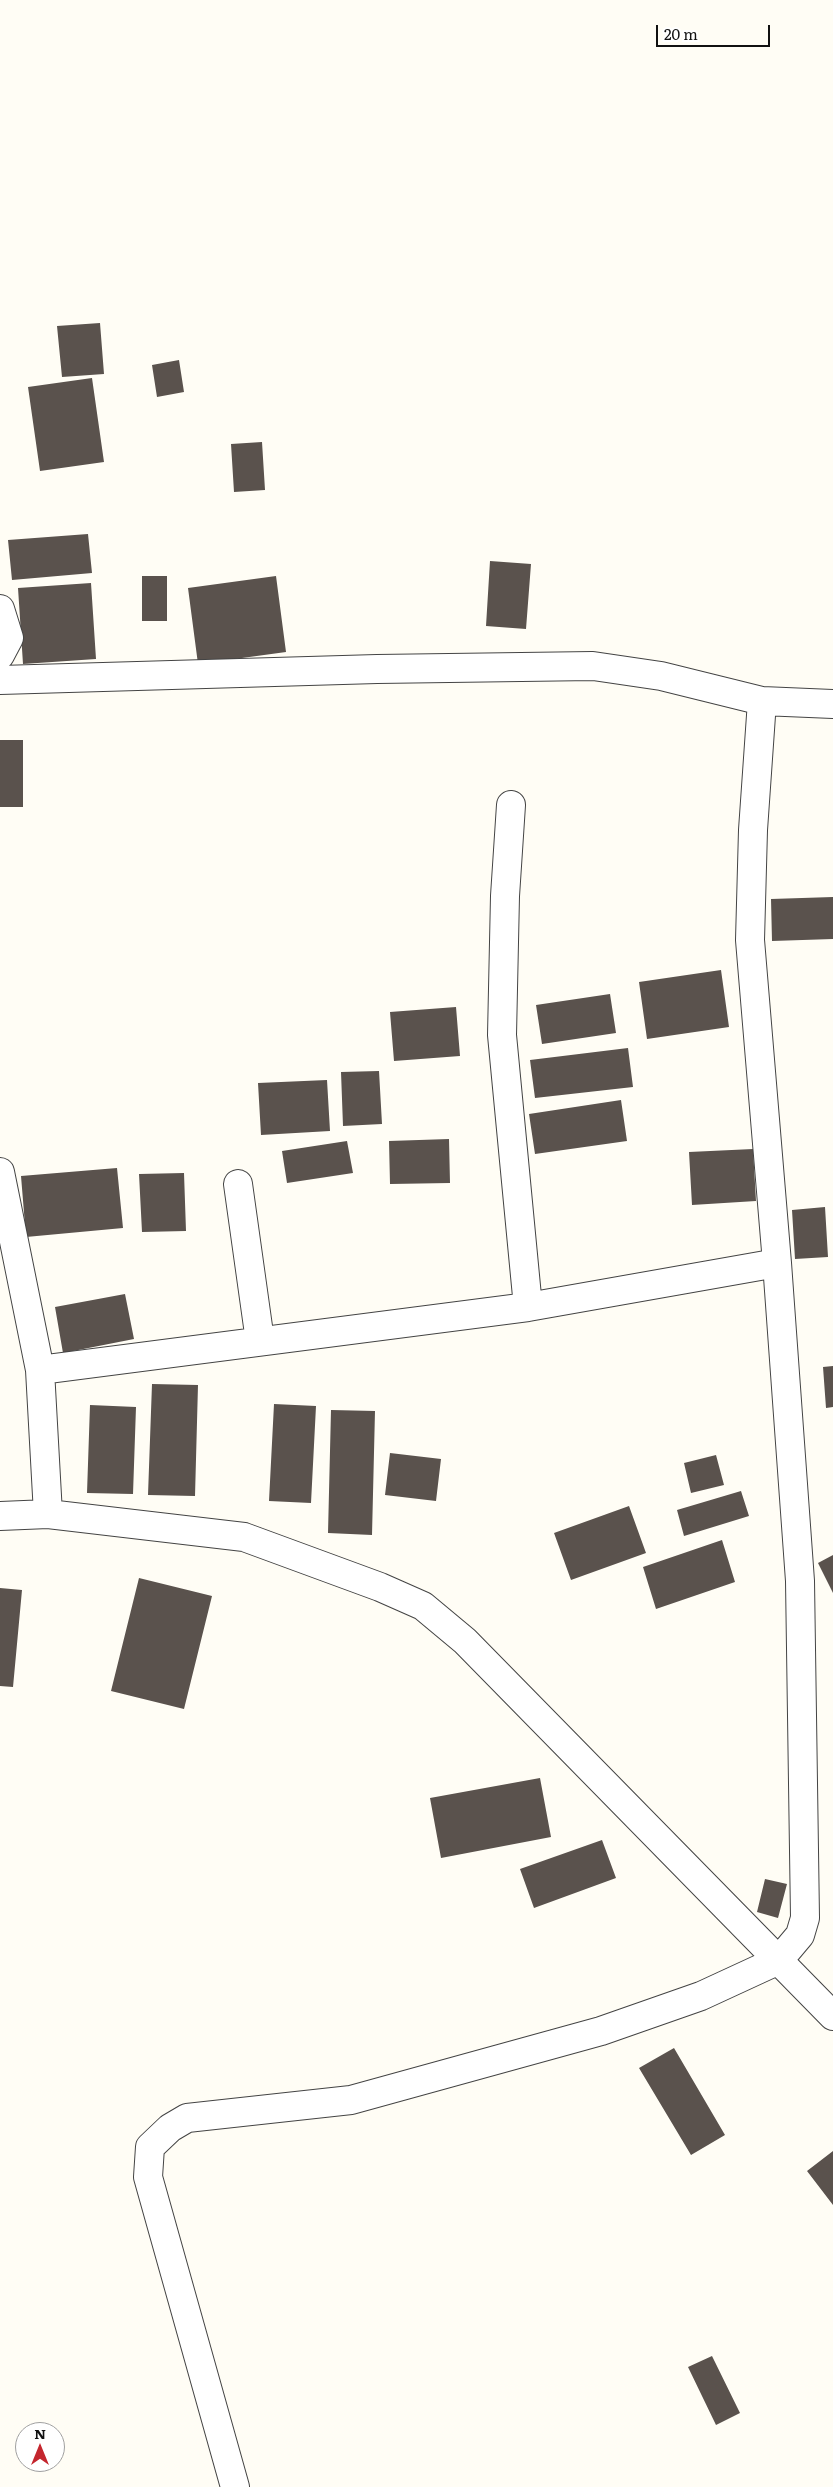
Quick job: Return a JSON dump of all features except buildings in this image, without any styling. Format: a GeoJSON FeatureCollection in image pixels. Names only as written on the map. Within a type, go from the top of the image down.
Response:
{"type":"FeatureCollection","features":[{"type":"Feature","properties":{"kind":"street"},"geometry":{"type":"LineString","coordinates":[[0,609],[10,638],[0,655]]}},
{"type":"Feature","properties":{"kind":"street"},"geometry":{"type":"LineString","coordinates":[[0,680],[377,668],[593,666],[661,676],[762,700],[833,704]]}},
{"type":"Feature","properties":{"kind":"street"},"geometry":{"type":"LineString","coordinates":[[235,2487],[148,2177],[150,2147],[170,2128],[187,2118],[351,2100],[602,2031],[701,1996],[779,1960],[800,1934],[805,1918],[800,1581],[777,1263],[750,940],[752,830],[762,700]]}},
{"type":"Feature","properties":{"kind":"street"},"geometry":{"type":"LineString","coordinates":[[511,805],[505,896],[502,1035],[528,1307]]}},
{"type":"Feature","properties":{"kind":"street"},"geometry":{"type":"LineString","coordinates":[[0,1172],[40,1370],[48,1514]]}},
{"type":"Feature","properties":{"kind":"street"},"geometry":{"type":"LineString","coordinates":[[238,1184],[260,1341]]}},
{"type":"Feature","properties":{"kind":"street"},"geometry":{"type":"LineString","coordinates":[[40,1370],[528,1307],[777,1263]]}},
{"type":"Feature","properties":{"kind":"street"},"geometry":{"type":"LineString","coordinates":[[0,1516],[48,1514],[244,1537],[380,1587],[423,1606],[465,1641],[833,2016]]}}]}
